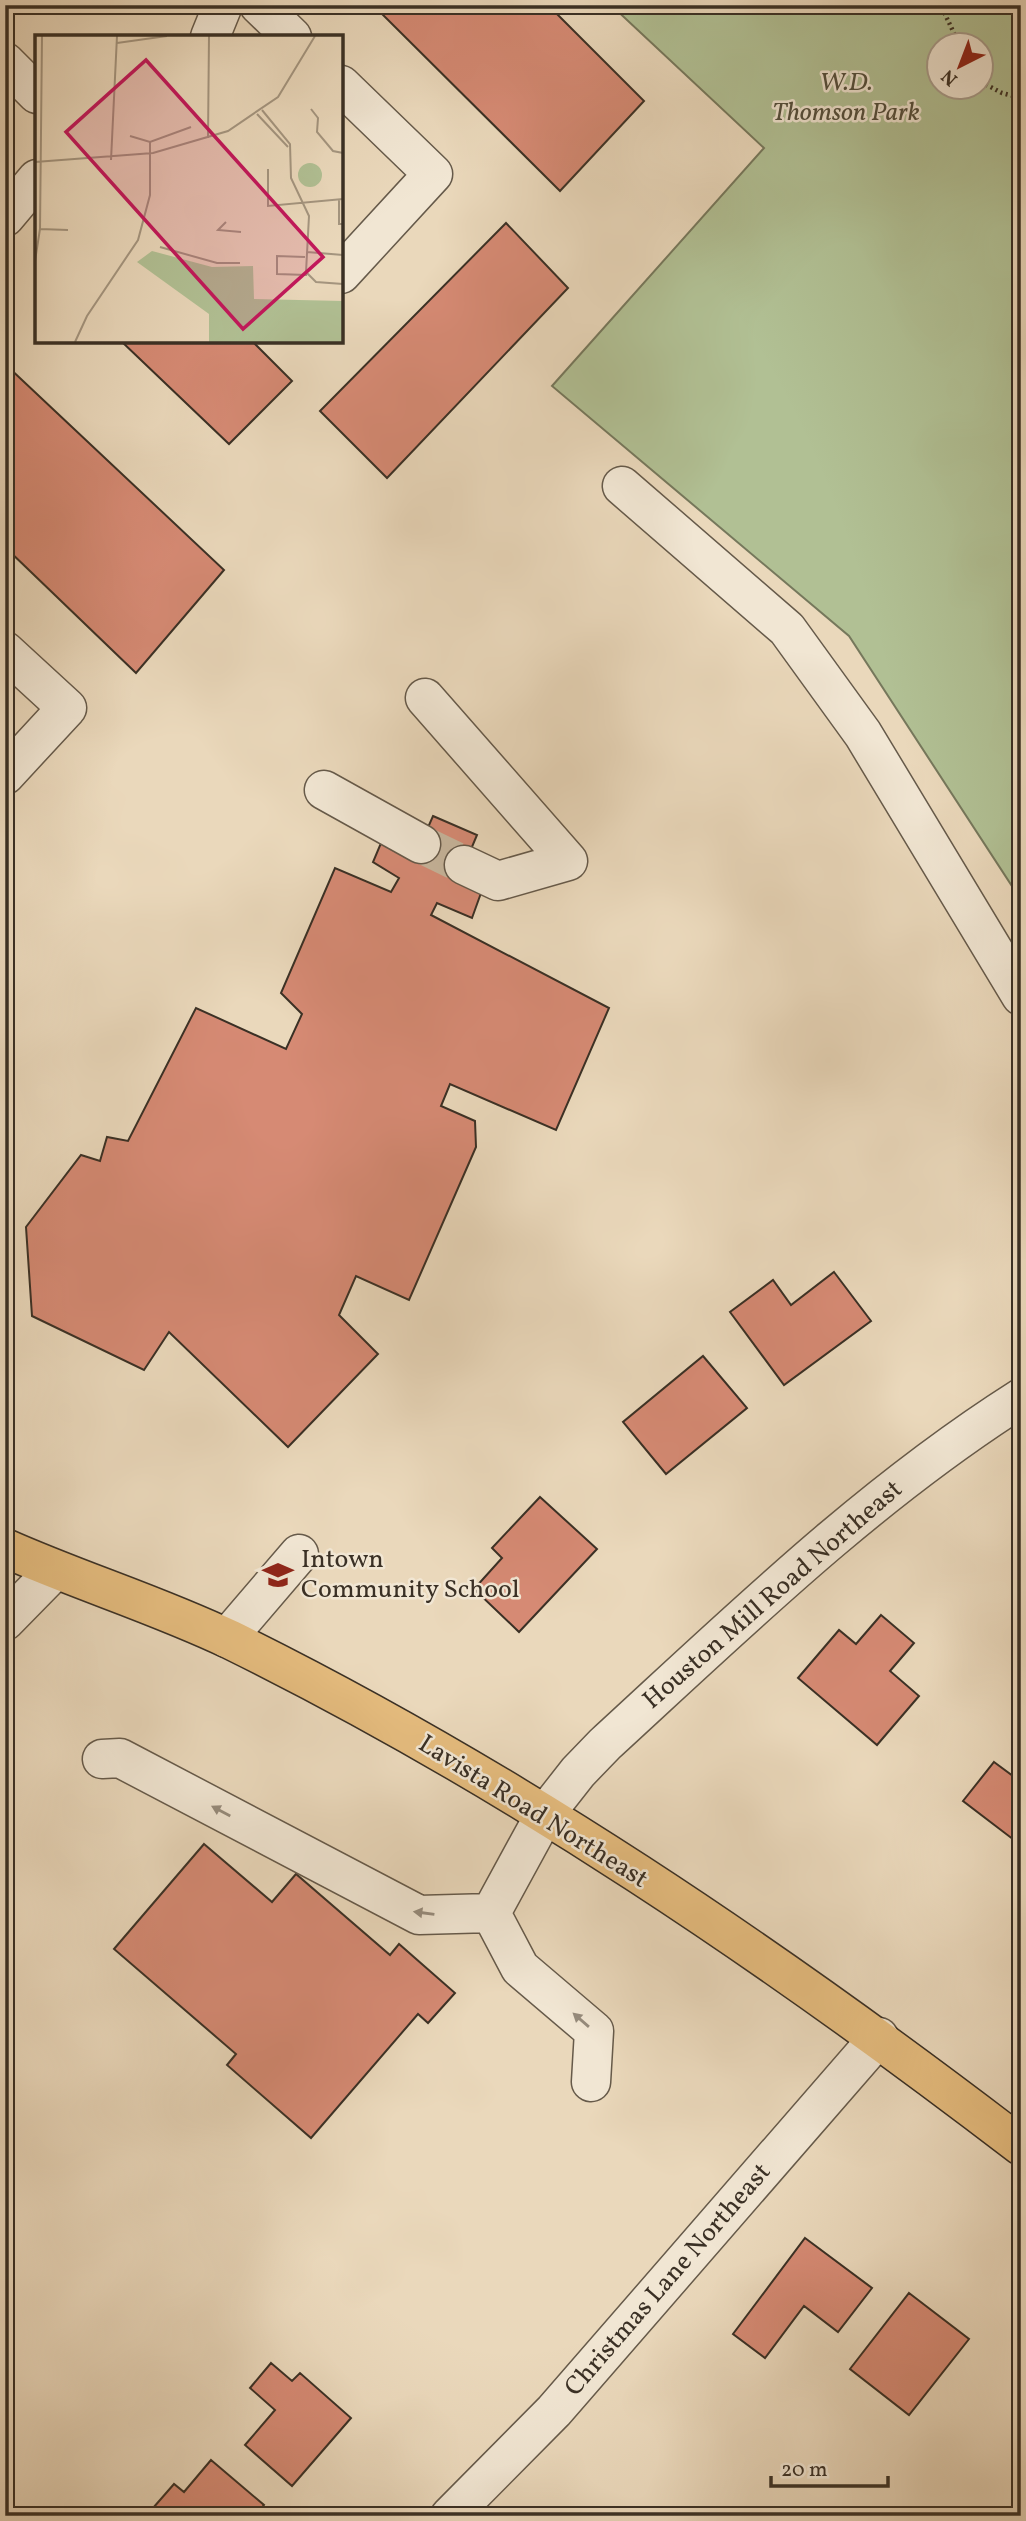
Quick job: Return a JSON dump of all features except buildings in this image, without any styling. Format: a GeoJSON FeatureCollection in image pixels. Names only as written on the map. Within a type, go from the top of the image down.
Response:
{"type":"FeatureCollection","features":[{"type":"Feature","properties":{"kind":"main road","name":"Lavista Road Northeast"},"geometry":{"type":"LineString","coordinates":[[5,1548],[227,1638],[311,1680],[545,1814],[879,2038],[1021,2146]]}},
{"type":"Feature","properties":{"kind":"street"},"geometry":{"type":"LineString","coordinates":[[211,35],[223,5]]}},
{"type":"Feature","properties":{"kind":"street"},"geometry":{"type":"LineString","coordinates":[[259,5],[290,35]]}},
{"type":"Feature","properties":{"kind":"street"},"geometry":{"type":"LineString","coordinates":[[5,62],[35,92]]}},
{"type":"Feature","properties":{"kind":"street"},"geometry":{"type":"LineString","coordinates":[[343,87],[433,174],[343,272]]}},
{"type":"Feature","properties":{"kind":"street"},"geometry":{"type":"LineString","coordinates":[[5,217],[35,181]]}},
{"type":"Feature","properties":{"kind":"street"},"geometry":{"type":"LineString","coordinates":[[622,486],[786,629],[863,734],[1021,996]]}},
{"type":"Feature","properties":{"kind":"street"},"geometry":{"type":"LineString","coordinates":[[5,651],[67,708],[5,775]]}},
{"type":"Feature","properties":{"kind":"street"},"geometry":{"type":"LineString","coordinates":[[425,698],[568,861],[498,881],[464,865]]}},
{"type":"Feature","properties":{"kind":"street"},"geometry":{"type":"LineString","coordinates":[[324,790],[421,844]]}},
{"type":"Feature","properties":{"kind":"street","name":"Houston Mill Road Northeast"},"geometry":{"type":"LineString","coordinates":[[491,1913],[545,1814],[578,1772],[605,1744],[830,1538],[957,1438],[1021,1398]]}},
{"type":"Feature","properties":{"kind":"street"},"geometry":{"type":"LineString","coordinates":[[227,1638],[299,1554]]}},
{"type":"Feature","properties":{"kind":"street"},"geometry":{"type":"LineString","coordinates":[[5,1621],[55,1570]]}},
{"type":"Feature","properties":{"kind":"street"},"geometry":{"type":"LineString","coordinates":[[102,1759],[120,1758],[419,1915],[491,1913],[520,1968],[594,2031],[591,2082]]}},
{"type":"Feature","properties":{"kind":"street","name":"Christmas Lane Northeast"},"geometry":{"type":"LineString","coordinates":[[450,2516],[554,2411],[879,2038]]}},
{"type":"Feature","properties":{"kind":"path"},"geometry":{"type":"LineString","coordinates":[[937,5],[943,10],[953,32]]}},
{"type":"Feature","properties":{"kind":"path"},"geometry":{"type":"LineString","coordinates":[[995,89],[1021,98]]}},
{"type":"Feature","properties":{"kind":"green space","name":"W.D. Thomson Park"},"geometry":{"type":"Polygon","coordinates":[[[611,5],[1021,5],[1021,900],[849,636],[552,386],[764,148],[611,5]]]}},
{"type":"Feature","properties":{"kind":"tunnel"},"geometry":{"type":"LineString","coordinates":[[421,844],[464,865]]}},
{"type":"Feature","properties":{"kind":"place","name":"Intown Community School"},"geometry":{"type":"Point","coordinates":[278,1575]}}]}
